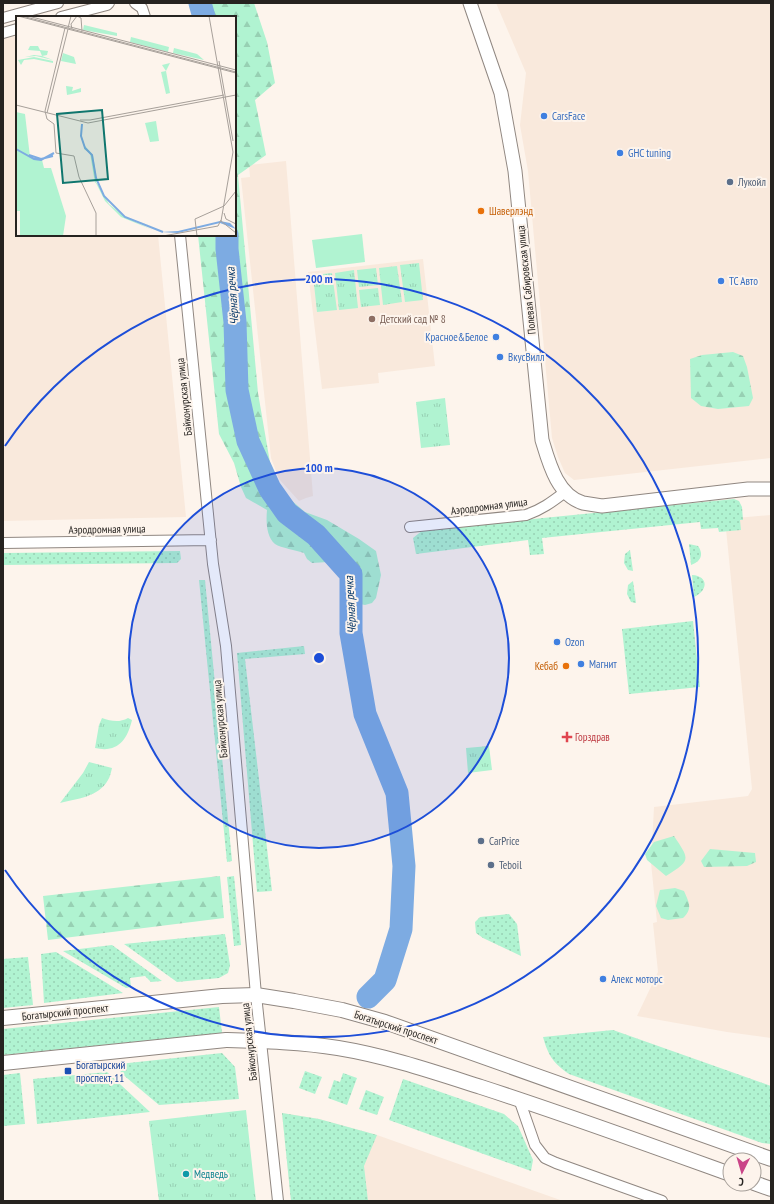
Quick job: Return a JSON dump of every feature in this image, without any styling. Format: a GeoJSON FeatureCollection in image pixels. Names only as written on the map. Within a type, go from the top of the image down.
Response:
{"type":"FeatureCollection","features":[{"type":"Feature","properties":{"kind":"main road","name":"Богатырский проспект"},"geometry":{"type":"LineString","coordinates":[[3,1018],[222,996],[256,995],[342,1010],[386,1022],[771,1159]]}},
{"type":"Feature","properties":{"kind":"main road"},"geometry":{"type":"LineString","coordinates":[[3,1063],[226,1040],[262,1041],[337,1048],[380,1056],[420,1067],[520,1099],[722,1171]]}},
{"type":"Feature","properties":{"kind":"street"},"geometry":{"type":"LineString","coordinates":[[3,18],[58,3]]}},
{"type":"Feature","properties":{"kind":"street"},"geometry":{"type":"LineString","coordinates":[[64,16],[109,3]]}},
{"type":"Feature","properties":{"kind":"street","name":"Полевая Сабировская улица"},"geometry":{"type":"LineString","coordinates":[[470,3],[501,93],[508,127],[516,171],[542,440],[548,460],[564,492]]}},
{"type":"Feature","properties":{"kind":"street"},"geometry":{"type":"LineString","coordinates":[[3,33],[16,29]]}},
{"type":"Feature","properties":{"kind":"street","name":"Байконурская улица"},"geometry":{"type":"LineString","coordinates":[[180,236],[211,540],[226,646],[256,995],[278,1201]]}},
{"type":"Feature","properties":{"kind":"street"},"geometry":{"type":"LineString","coordinates":[[564,492],[582,502],[602,506],[748,489],[771,489]]}},
{"type":"Feature","properties":{"kind":"street","name":"Аэродромная улица"},"geometry":{"type":"LineString","coordinates":[[410,527],[526,515],[548,505],[564,492]]}},
{"type":"Feature","properties":{"kind":"street","name":"Аэродромная улица"},"geometry":{"type":"LineString","coordinates":[[3,543],[211,540]]}},
{"type":"Feature","properties":{"kind":"street"},"geometry":{"type":"LineString","coordinates":[[520,1099],[535,1145],[545,1158],[662,1201]]}},
{"type":"Feature","properties":{"kind":"shaded area"},"geometry":{"type":"Polygon","coordinates":[[[496,3],[771,3],[771,458],[574,480],[565,473],[552,438],[528,171],[520,125],[526,73],[496,3]]]}},
{"type":"Feature","properties":{"kind":"shaded area"},"geometry":{"type":"Polygon","coordinates":[[[16,36],[16,236],[158,236],[186,517],[3,521],[3,39],[16,36]]]}},
{"type":"Feature","properties":{"kind":"shaded area"},"geometry":{"type":"Polygon","coordinates":[[[286,161],[313,496],[299,501],[279,479],[271,458],[241,178],[250,177],[249,165],[286,161]]]}},
{"type":"Feature","properties":{"kind":"shaded area","name":"Детский сад № 8"},"geometry":{"type":"Polygon","coordinates":[[[423,259],[435,366],[378,373],[379,383],[322,389],[308,272],[423,259]]]}},
{"type":"Feature","properties":{"kind":"shaded area"},"geometry":{"type":"Polygon","coordinates":[[[771,515],[771,1038],[727,1032],[637,1016],[658,972],[653,923],[657,922],[651,863],[654,807],[748,796],[752,789],[725,519],[771,515]]]}},
{"type":"Feature","properties":{"kind":"shaded area"},"geometry":{"type":"Polygon","coordinates":[[[282,1113],[319,1119],[377,1135],[563,1201],[291,1201],[282,1113]]]}},
{"type":"Feature","properties":{"kind":"green space"},"geometry":{"type":"Polygon","coordinates":[[[192,3],[254,3],[267,42],[275,83],[255,100],[266,155],[238,175],[258,393],[272,474],[284,494],[305,512],[327,520],[376,551],[381,575],[376,598],[372,603],[365,605],[350,602],[346,595],[346,573],[328,562],[312,563],[307,559],[304,553],[281,547],[272,541],[267,528],[267,510],[246,498],[234,463],[219,434],[198,236],[236,236],[236,16],[195,16],[192,3]]]}},
{"type":"Feature","properties":{"kind":"green space"},"geometry":{"type":"Polygon","coordinates":[[[362,234],[365,262],[316,268],[312,240],[362,234]]]}},
{"type":"Feature","properties":{"kind":"green space"},"geometry":{"type":"Polygon","coordinates":[[[419,263],[423,300],[405,302],[400,265],[419,263]]]}},
{"type":"Feature","properties":{"kind":"green space"},"geometry":{"type":"Polygon","coordinates":[[[397,266],[402,302],[383,305],[379,268],[397,266]]]}},
{"type":"Feature","properties":{"kind":"green space"},"geometry":{"type":"Polygon","coordinates":[[[376,268],[378,285],[359,287],[357,270],[376,268]]]}},
{"type":"Feature","properties":{"kind":"green space"},"geometry":{"type":"Polygon","coordinates":[[[354,270],[358,308],[339,310],[335,273],[354,270]]]}},
{"type":"Feature","properties":{"kind":"green space"},"geometry":{"type":"Polygon","coordinates":[[[332,273],[337,310],[317,312],[313,275],[332,273]]]}},
{"type":"Feature","properties":{"kind":"green space"},"geometry":{"type":"Polygon","coordinates":[[[378,288],[380,305],[361,307],[359,290],[378,288]]]}},
{"type":"Feature","properties":{"kind":"green space"},"geometry":{"type":"Polygon","coordinates":[[[733,352],[743,356],[747,367],[753,398],[749,406],[718,409],[701,406],[691,398],[690,359],[702,355],[733,352]]]}},
{"type":"Feature","properties":{"kind":"green space"},"geometry":{"type":"Polygon","coordinates":[[[445,398],[450,445],[421,448],[416,402],[445,398]]]}},
{"type":"Feature","properties":{"kind":"green space"},"geometry":{"type":"Polygon","coordinates":[[[734,499],[739,501],[742,507],[743,520],[740,520],[741,530],[719,532],[718,528],[701,529],[700,522],[542,538],[544,554],[530,555],[528,540],[416,554],[413,538],[423,530],[734,499]]]}},
{"type":"Feature","properties":{"kind":"green space"},"geometry":{"type":"Polygon","coordinates":[[[689,544],[698,546],[701,552],[699,560],[691,565],[689,544]]]}},
{"type":"Feature","properties":{"kind":"green space"},"geometry":{"type":"Polygon","coordinates":[[[630,550],[633,571],[628,570],[624,563],[625,554],[630,550]]]}},
{"type":"Feature","properties":{"kind":"green space"},"geometry":{"type":"Polygon","coordinates":[[[180,551],[181,559],[177,563],[3,565],[3,553],[180,551]]]}},
{"type":"Feature","properties":{"kind":"green space"},"geometry":{"type":"Polygon","coordinates":[[[692,575],[701,578],[705,584],[702,591],[694,597],[692,575]]]}},
{"type":"Feature","properties":{"kind":"green space"},"geometry":{"type":"Polygon","coordinates":[[[199,580],[205,580],[232,861],[227,862],[199,580]]]}},
{"type":"Feature","properties":{"kind":"green space"},"geometry":{"type":"Polygon","coordinates":[[[633,581],[636,603],[631,602],[627,594],[628,585],[633,581]]]}},
{"type":"Feature","properties":{"kind":"green space"},"geometry":{"type":"Polygon","coordinates":[[[693,621],[700,687],[629,694],[622,629],[693,621]]]}},
{"type":"Feature","properties":{"kind":"green space"},"geometry":{"type":"Polygon","coordinates":[[[304,646],[305,654],[245,659],[272,891],[257,892],[237,653],[304,646]]]}},
{"type":"Feature","properties":{"kind":"green space"},"geometry":{"type":"Polygon","coordinates":[[[102,718],[115,721],[121,721],[128,718],[132,720],[124,739],[120,744],[109,749],[95,748],[99,725],[102,718]]]}},
{"type":"Feature","properties":{"kind":"green space"},"geometry":{"type":"Polygon","coordinates":[[[489,746],[492,770],[468,773],[466,748],[489,746]]]}},
{"type":"Feature","properties":{"kind":"green space"},"geometry":{"type":"Polygon","coordinates":[[[89,762],[112,768],[104,786],[93,794],[60,803],[83,773],[89,762]]]}},
{"type":"Feature","properties":{"kind":"green space"},"geometry":{"type":"Polygon","coordinates":[[[674,836],[683,850],[685,859],[684,863],[666,876],[647,860],[645,854],[654,842],[674,836]]]}},
{"type":"Feature","properties":{"kind":"green space"},"geometry":{"type":"Polygon","coordinates":[[[710,849],[755,853],[756,862],[747,866],[704,867],[701,861],[710,849]]]}},
{"type":"Feature","properties":{"kind":"green space"},"geometry":{"type":"Polygon","coordinates":[[[220,876],[224,918],[48,940],[43,896],[220,876]]]}},
{"type":"Feature","properties":{"kind":"green space"},"geometry":{"type":"Polygon","coordinates":[[[234,876],[241,945],[234,946],[227,877],[234,876]]]}},
{"type":"Feature","properties":{"kind":"green space"},"geometry":{"type":"Polygon","coordinates":[[[675,888],[684,891],[689,902],[688,911],[683,918],[668,920],[661,918],[656,906],[660,890],[675,888]]]}},
{"type":"Feature","properties":{"kind":"green space"},"geometry":{"type":"Polygon","coordinates":[[[509,914],[517,924],[521,956],[483,938],[476,933],[475,922],[480,917],[509,914]]]}},
{"type":"Feature","properties":{"kind":"green space"},"geometry":{"type":"Polygon","coordinates":[[[225,934],[230,965],[228,973],[219,978],[177,982],[124,944],[225,934]]]}},
{"type":"Feature","properties":{"kind":"green space"},"geometry":{"type":"Polygon","coordinates":[[[112,945],[162,981],[151,982],[145,976],[130,978],[131,987],[126,988],[63,951],[112,945]]]}},
{"type":"Feature","properties":{"kind":"green space"},"geometry":{"type":"Polygon","coordinates":[[[56,952],[123,993],[44,1003],[41,954],[56,952]]]}},
{"type":"Feature","properties":{"kind":"green space"},"geometry":{"type":"Polygon","coordinates":[[[28,957],[33,1005],[3,1008],[3,959],[28,957]]]}},
{"type":"Feature","properties":{"kind":"green space"},"geometry":{"type":"Polygon","coordinates":[[[219,1007],[222,1033],[3,1055],[3,1029],[219,1007]]]}},
{"type":"Feature","properties":{"kind":"green space"},"geometry":{"type":"Polygon","coordinates":[[[613,1030],[771,1086],[771,1144],[762,1143],[569,1074],[552,1058],[543,1037],[613,1030]]]}},
{"type":"Feature","properties":{"kind":"green space"},"geometry":{"type":"Polygon","coordinates":[[[222,1053],[235,1067],[239,1099],[159,1105],[121,1073],[119,1064],[222,1053]]]}},
{"type":"Feature","properties":{"kind":"green space"},"geometry":{"type":"Polygon","coordinates":[[[305,1071],[322,1077],[315,1094],[299,1088],[305,1071]]]}},
{"type":"Feature","properties":{"kind":"green space"},"geometry":{"type":"Polygon","coordinates":[[[107,1072],[150,1112],[37,1124],[33,1079],[107,1072]]]}},
{"type":"Feature","properties":{"kind":"green space"},"geometry":{"type":"Polygon","coordinates":[[[20,1073],[25,1124],[3,1126],[3,1075],[20,1073]]]}},
{"type":"Feature","properties":{"kind":"green space"},"geometry":{"type":"Polygon","coordinates":[[[343,1073],[357,1078],[347,1105],[328,1098],[334,1080],[340,1082],[343,1073]]]}},
{"type":"Feature","properties":{"kind":"green space"},"geometry":{"type":"Polygon","coordinates":[[[403,1079],[504,1114],[518,1126],[533,1160],[531,1171],[389,1120],[403,1079]]]}},
{"type":"Feature","properties":{"kind":"green space"},"geometry":{"type":"Polygon","coordinates":[[[366,1090],[384,1097],[377,1115],[359,1109],[366,1090]]]}},
{"type":"Feature","properties":{"kind":"green space"},"geometry":{"type":"Polygon","coordinates":[[[246,1110],[256,1201],[159,1201],[149,1121],[246,1110]]]}},
{"type":"Feature","properties":{"kind":"green space"},"geometry":{"type":"Polygon","coordinates":[[[282,1113],[319,1119],[377,1135],[364,1166],[368,1201],[291,1201],[282,1113]]]}},
{"type":"Feature","properties":{"kind":"waterway","name":"Чёрная речка"},"geometry":{"type":"LineString","coordinates":[[200,3],[204,16]]}},
{"type":"Feature","properties":{"kind":"waterway","name":"Чёрная речка"},"geometry":{"type":"LineString","coordinates":[[227,236],[227,249],[235,322],[237,390],[248,441],[270,489],[287,513],[316,535],[351,574],[351,633],[365,714],[397,793],[404,866],[401,929],[385,980],[368,997]]}},
{"type":"Feature","properties":{"kind":"place","name":"CarsFace"},"geometry":{"type":"Point","coordinates":[544,116]}},
{"type":"Feature","properties":{"kind":"place","name":"GHC tuning"},"geometry":{"type":"Point","coordinates":[620,153]}},
{"type":"Feature","properties":{"kind":"place","name":"Лукойл"},"geometry":{"type":"Point","coordinates":[730,182]}},
{"type":"Feature","properties":{"kind":"place","name":"Шаверлэнд"},"geometry":{"type":"Point","coordinates":[481,211]}},
{"type":"Feature","properties":{"kind":"place","name":"ТС Авто"},"geometry":{"type":"Point","coordinates":[721,281]}},
{"type":"Feature","properties":{"kind":"place","name":"Детский сад № 8"},"geometry":{"type":"Point","coordinates":[372,319]}},
{"type":"Feature","properties":{"kind":"place","name":"Красное&Белое"},"geometry":{"type":"Point","coordinates":[496,337]}},
{"type":"Feature","properties":{"kind":"place","name":"ВкусВилл"},"geometry":{"type":"Point","coordinates":[500,357]}},
{"type":"Feature","properties":{"kind":"place","name":"Ozon"},"geometry":{"type":"Point","coordinates":[557,642]}},
{"type":"Feature","properties":{"kind":"place","name":"Магнит"},"geometry":{"type":"Point","coordinates":[581,664]}},
{"type":"Feature","properties":{"kind":"place","name":"Кебаб"},"geometry":{"type":"Point","coordinates":[566,666]}},
{"type":"Feature","properties":{"kind":"place","name":"Горздрав"},"geometry":{"type":"Point","coordinates":[567,737]}},
{"type":"Feature","properties":{"kind":"place","name":"CarPrice"},"geometry":{"type":"Point","coordinates":[481,841]}},
{"type":"Feature","properties":{"kind":"place","name":"Teboil"},"geometry":{"type":"Point","coordinates":[491,865]}},
{"type":"Feature","properties":{"kind":"place","name":"Алекс моторс"},"geometry":{"type":"Point","coordinates":[603,979]}},
{"type":"Feature","properties":{"kind":"place","name":"Богатырский проспект, 11"},"geometry":{"type":"Point","coordinates":[68,1071]}},
{"type":"Feature","properties":{"kind":"place","name":"Медведь"},"geometry":{"type":"Point","coordinates":[186,1174]}}]}
